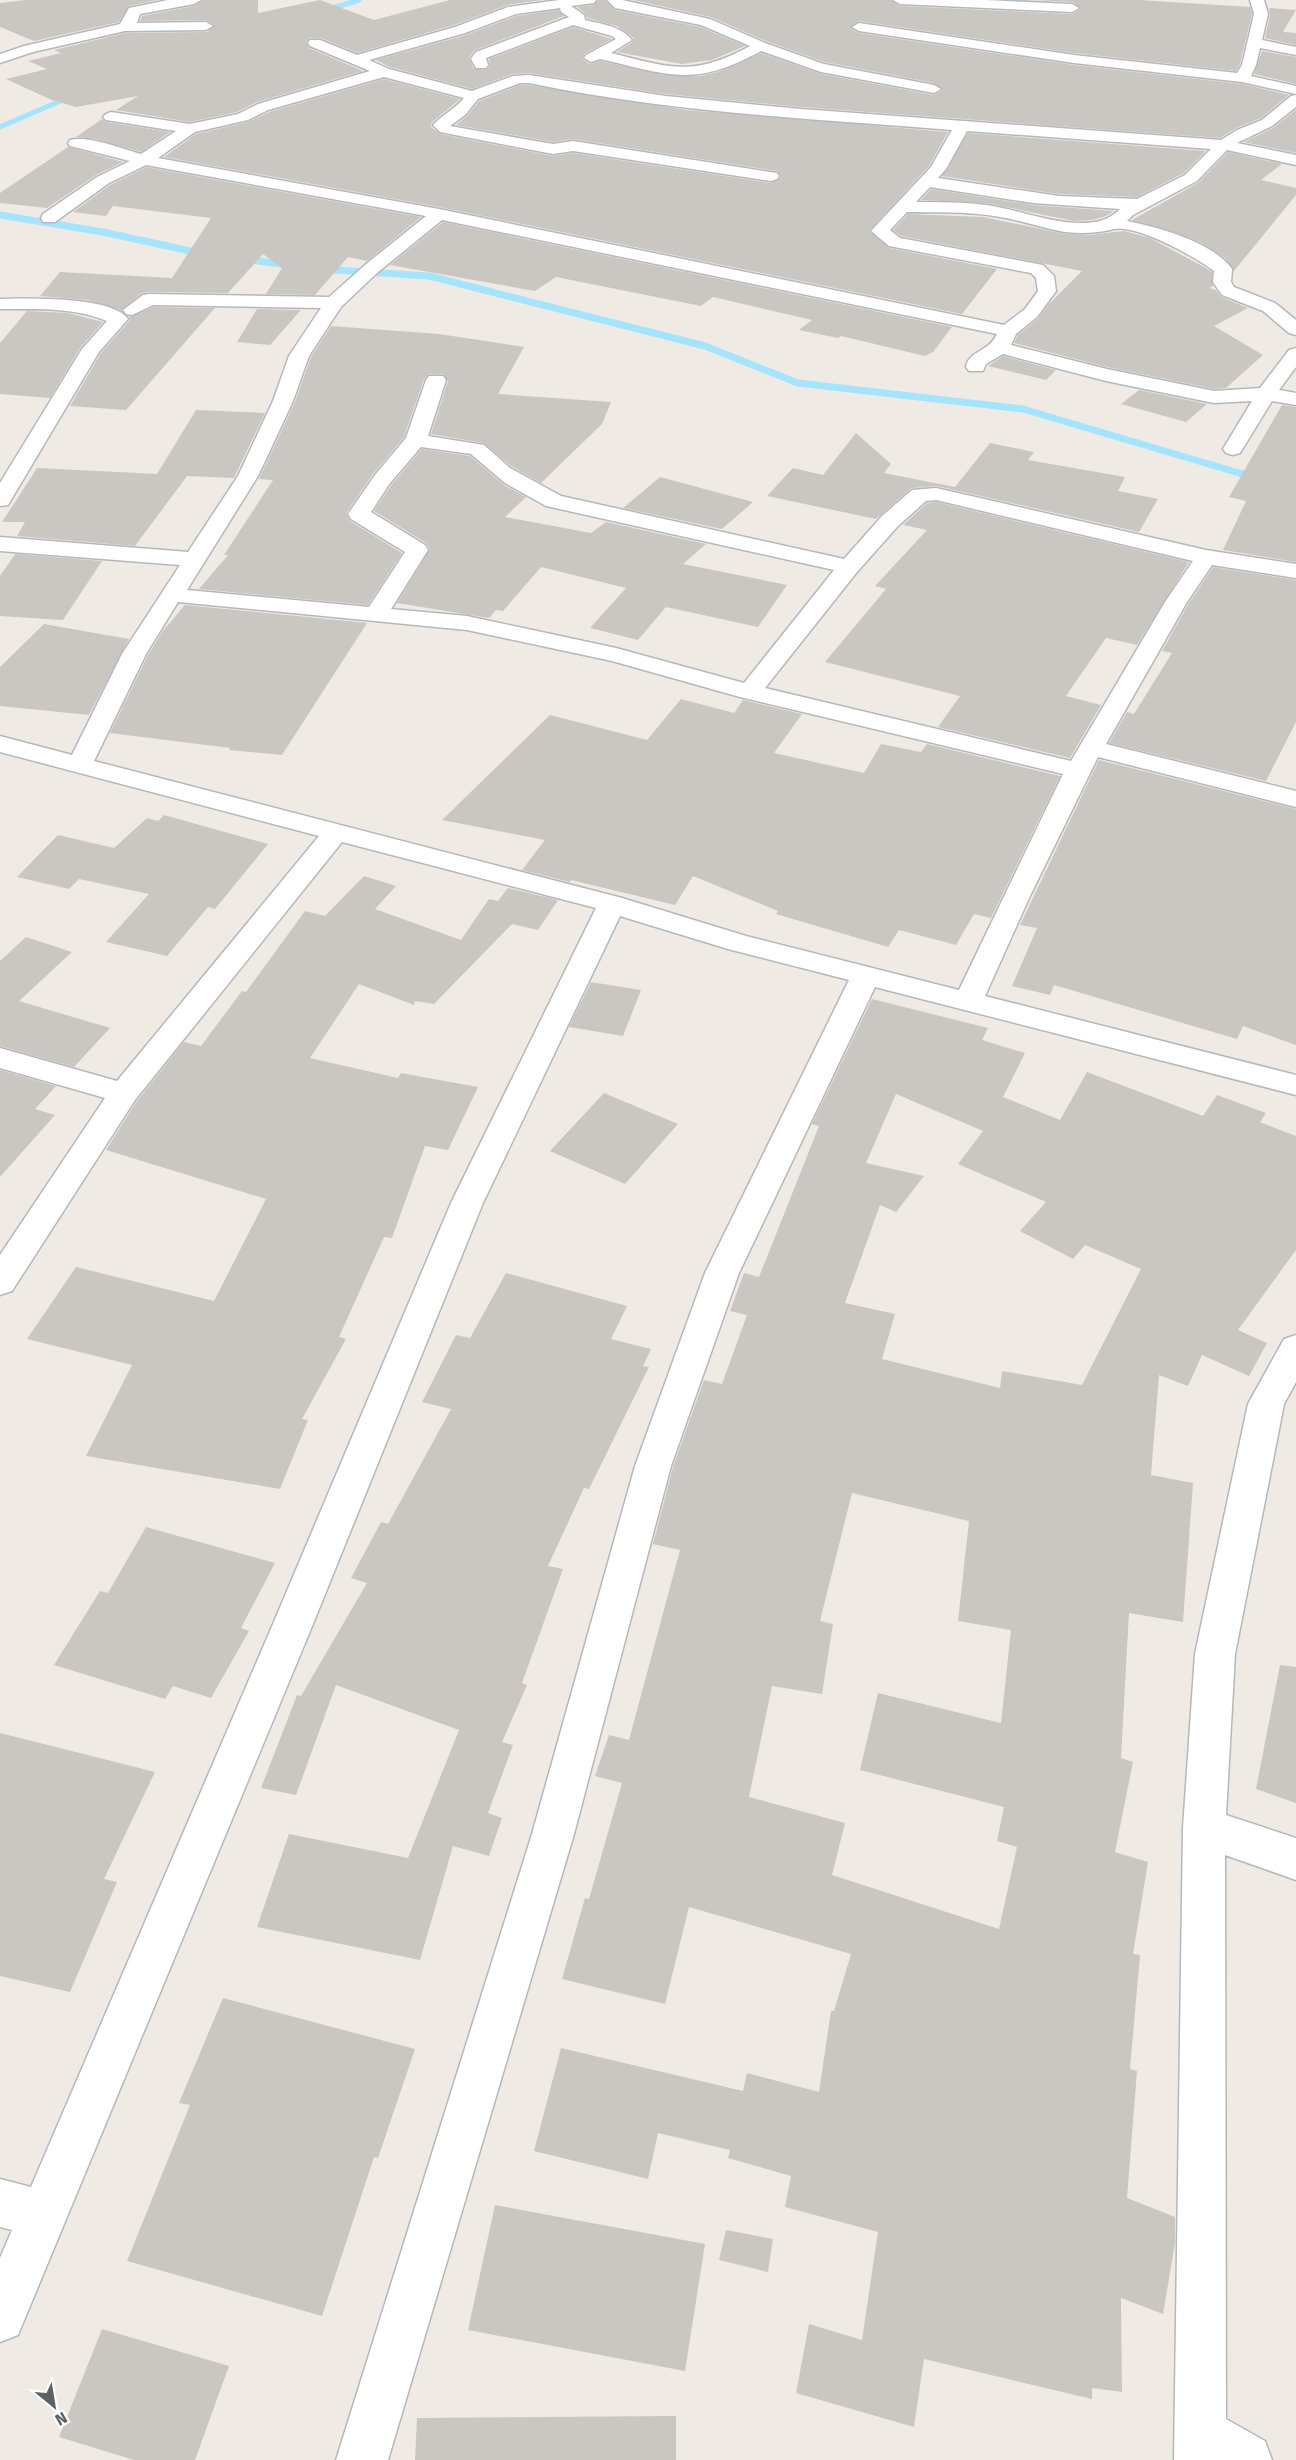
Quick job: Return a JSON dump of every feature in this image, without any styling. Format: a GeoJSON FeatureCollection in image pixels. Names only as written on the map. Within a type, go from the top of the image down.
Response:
{"type":"FeatureCollection","features":[{"type":"Feature","properties":{"kind":"street"},"geometry":{"type":"LineString","coordinates":[[128,24],[134,11],[173,1],[194,0]]}},
{"type":"Feature","properties":{"kind":"street"},"geometry":{"type":"LineString","coordinates":[[361,61],[362,58],[373,53],[477,24],[513,10],[589,0]]}},
{"type":"Feature","properties":{"kind":"street"},"geometry":{"type":"LineString","coordinates":[[614,0],[620,5],[705,22],[760,46],[821,68],[934,89]]}},
{"type":"Feature","properties":{"kind":"street"},"geometry":{"type":"LineString","coordinates":[[900,0],[1072,9]]}},
{"type":"Feature","properties":{"kind":"street"},"geometry":{"type":"LineString","coordinates":[[1242,78],[1262,14],[1257,0]]}},
{"type":"Feature","properties":{"kind":"street"},"geometry":{"type":"LineString","coordinates":[[491,69],[478,59],[481,56],[579,18],[577,14],[558,5]]}},
{"type":"Feature","properties":{"kind":"street"},"geometry":{"type":"LineString","coordinates":[[886,8],[881,20],[859,27],[1242,78],[1296,90]]}},
{"type":"Feature","properties":{"kind":"street"},"geometry":{"type":"LineString","coordinates":[[550,83],[549,81],[626,40],[617,33],[574,21]]}},
{"type":"Feature","properties":{"kind":"street"},"geometry":{"type":"LineString","coordinates":[[0,59],[128,24],[146,28],[206,26]]}},
{"type":"Feature","properties":{"kind":"street"},"geometry":{"type":"LineString","coordinates":[[477,24],[525,39]]}},
{"type":"Feature","properties":{"kind":"street"},"geometry":{"type":"LineString","coordinates":[[0,42],[17,54]]}},
{"type":"Feature","properties":{"kind":"street"},"geometry":{"type":"LineString","coordinates":[[315,43],[384,72],[473,96]]}},
{"type":"Feature","properties":{"kind":"street"},"geometry":{"type":"LineString","coordinates":[[415,43],[437,50]]}},
{"type":"Feature","properties":{"kind":"street"},"geometry":{"type":"LineString","coordinates":[[1254,43],[1296,51]]}},
{"type":"Feature","properties":{"kind":"street"},"geometry":{"type":"LineString","coordinates":[[598,54],[671,70],[703,71],[720,67],[760,46]]}},
{"type":"Feature","properties":{"kind":"street"},"geometry":{"type":"LineString","coordinates":[[459,58],[520,79],[666,100],[801,114],[1224,145],[1296,160]]}},
{"type":"Feature","properties":{"kind":"street"},"geometry":{"type":"LineString","coordinates":[[428,85],[476,70],[491,69]]}},
{"type":"Feature","properties":{"kind":"street"},"geometry":{"type":"LineString","coordinates":[[49,218],[103,180],[143,160],[190,129],[243,117],[263,107],[384,72]]}},
{"type":"Feature","properties":{"kind":"street"},"geometry":{"type":"LineString","coordinates":[[520,79],[473,96],[459,112],[441,125],[445,129],[553,149],[573,146],[771,176]]}},
{"type":"Feature","properties":{"kind":"street"},"geometry":{"type":"LineString","coordinates":[[903,207],[996,212],[1090,229],[1107,226],[1104,225],[1191,178],[1224,145],[1242,133],[1267,123],[1296,99]]}},
{"type":"Feature","properties":{"kind":"street"},"geometry":{"type":"LineString","coordinates":[[111,117],[190,129]]}},
{"type":"Feature","properties":{"kind":"street"},"geometry":{"type":"LineString","coordinates":[[962,126],[938,169],[880,231],[895,242],[1037,269],[1045,276],[1047,291],[1031,314],[1004,340],[977,361],[976,367]]}},
{"type":"Feature","properties":{"kind":"street"},"geometry":{"type":"LineString","coordinates":[[76,143],[143,160],[230,174],[439,214],[1004,340],[1106,375],[1214,397],[1266,394],[1296,399]]}},
{"type":"Feature","properties":{"kind":"street"},"geometry":{"type":"LineString","coordinates":[[926,181],[1050,201],[1118,206],[1144,203]]}},
{"type":"Feature","properties":{"kind":"street"},"geometry":{"type":"LineString","coordinates":[[79,766],[134,654],[248,476],[283,401],[299,356],[341,297],[371,269],[439,214]]}},
{"type":"Feature","properties":{"kind":"street"},"geometry":{"type":"LineString","coordinates":[[1028,235],[1044,222]]}},
{"type":"Feature","properties":{"kind":"street"},"geometry":{"type":"LineString","coordinates":[[1110,223],[1150,231],[1193,249],[1223,269],[1222,282],[1228,291],[1269,307],[1296,329]]}},
{"type":"Feature","properties":{"kind":"street"},"geometry":{"type":"LineString","coordinates":[[994,260],[1011,248]]}},
{"type":"Feature","properties":{"kind":"street"},"geometry":{"type":"LineString","coordinates":[[132,310],[149,299],[341,297]]}},
{"type":"Feature","properties":{"kind":"street"},"geometry":{"type":"LineString","coordinates":[[0,304],[52,304],[102,311],[119,319],[91,349],[0,500]]}},
{"type":"Feature","properties":{"kind":"street"},"geometry":{"type":"LineString","coordinates":[[1233,449],[1266,394],[1296,354]]}},
{"type":"Feature","properties":{"kind":"street"},"geometry":{"type":"LineString","coordinates":[[375,615],[417,550],[359,514],[382,479],[416,440],[436,380]]}},
{"type":"Feature","properties":{"kind":"street"},"geometry":{"type":"LineString","coordinates":[[416,440],[477,449],[488,462],[519,484],[554,501],[849,567]]}},
{"type":"Feature","properties":{"kind":"street"},"geometry":{"type":"LineString","coordinates":[[749,692],[849,567],[912,499],[927,493],[1206,557],[1296,571]]}},
{"type":"Feature","properties":{"kind":"street"},"geometry":{"type":"LineString","coordinates":[[0,544],[193,560]]}},
{"type":"Feature","properties":{"kind":"street"},"geometry":{"type":"LineString","coordinates":[[968,1001],[1016,896],[1078,770],[1176,602],[1206,557]]}},
{"type":"Feature","properties":{"kind":"street"},"geometry":{"type":"LineString","coordinates":[[172,595],[467,623],[616,655],[749,692],[1078,770]]}},
{"type":"Feature","properties":{"kind":"street"},"geometry":{"type":"LineString","coordinates":[[0,744],[612,904],[738,943],[1296,1086]]}},
{"type":"Feature","properties":{"kind":"street"},"geometry":{"type":"LineString","coordinates":[[1091,748],[1296,799]]}},
{"type":"Feature","properties":{"kind":"street"},"geometry":{"type":"LineString","coordinates":[[0,1282],[124,1093],[335,833]]}},
{"type":"Feature","properties":{"kind":"street"},"geometry":{"type":"LineString","coordinates":[[0,2317],[22,2208],[293,1624],[467,1203],[612,904]]}},
{"type":"Feature","properties":{"kind":"street"},"geometry":{"type":"LineString","coordinates":[[362,2460],[553,1834],[653,1466],[722,1273],[866,975]]}},
{"type":"Feature","properties":{"kind":"street"},"geometry":{"type":"LineString","coordinates":[[0,1058],[124,1093]]}},
{"type":"Feature","properties":{"kind":"street"},"geometry":{"type":"LineString","coordinates":[[1246,2460],[1200,2447],[1204,1828],[1215,1654],[1266,1404],[1296,1349]]}},
{"type":"Feature","properties":{"kind":"street"},"geometry":{"type":"LineString","coordinates":[[1204,1828],[1296,1859]]}},
{"type":"Feature","properties":{"kind":"building"},"geometry":{"type":"Polygon","coordinates":[[[26,0],[157,0],[129,6],[119,22],[34,41],[0,27],[0,3],[26,0]]]}},
{"type":"Feature","properties":{"kind":"building"},"geometry":{"type":"Polygon","coordinates":[[[203,0],[258,0],[258,13],[320,0],[374,20],[450,0],[542,0],[507,5],[454,25],[357,53],[321,38],[310,38],[306,42],[309,48],[363,71],[257,102],[237,112],[190,122],[116,110],[138,96],[76,107],[52,100],[6,79],[47,69],[28,61],[61,53],[54,50],[125,33],[207,32],[215,25],[206,20],[140,21],[142,16],[194,6],[203,0]]]}},
{"type":"Feature","properties":{"kind":"building"},"geometry":{"type":"Polygon","coordinates":[[[598,0],[605,0],[615,10],[700,27],[745,46],[712,60],[682,64],[617,52],[633,42],[634,38],[617,26],[587,18],[585,13],[577,7],[594,5],[598,0]]]}},
{"type":"Feature","properties":{"kind":"building"},"geometry":{"type":"Polygon","coordinates":[[[633,0],[891,0],[900,6],[1072,14],[1081,9],[1073,2],[1034,0],[1139,0],[1250,7],[1252,14],[1240,64],[1236,71],[1074,53],[859,21],[850,28],[859,33],[1074,65],[1242,84],[1289,95],[1261,118],[1236,128],[1220,138],[801,107],[666,94],[529,73],[512,74],[472,89],[390,67],[376,60],[466,35],[517,16],[558,10],[564,16],[475,50],[469,58],[474,69],[486,70],[490,66],[489,59],[573,27],[612,39],[584,54],[582,59],[590,64],[600,61],[664,75],[699,76],[718,72],[761,53],[821,74],[934,95],[943,90],[934,83],[825,62],[766,41],[711,17],[633,0]]]}},
{"type":"Feature","properties":{"kind":"building"},"geometry":{"type":"Polygon","coordinates":[[[1269,8],[1296,10],[1283,32],[1296,33],[1296,45],[1265,38],[1270,15],[1269,8]]]}},
{"type":"Feature","properties":{"kind":"building"},"geometry":{"type":"Polygon","coordinates":[[[1262,51],[1296,57],[1296,84],[1254,74],[1262,51]]]}},
{"type":"Feature","properties":{"kind":"building"},"geometry":{"type":"Polygon","coordinates":[[[384,79],[460,99],[431,123],[431,127],[440,134],[553,156],[573,153],[771,183],[781,177],[777,171],[573,139],[553,142],[456,125],[479,101],[520,85],[529,85],[686,110],[948,132],[929,166],[869,231],[889,248],[997,269],[962,314],[439,207],[164,157],[196,134],[248,122],[269,112],[384,79]]]}},
{"type":"Feature","properties":{"kind":"building"},"geometry":{"type":"Polygon","coordinates":[[[1296,110],[1296,153],[1244,142],[1273,128],[1296,110]]]}},
{"type":"Feature","properties":{"kind":"building"},"geometry":{"type":"Polygon","coordinates":[[[102,119],[106,122],[170,132],[141,152],[97,139],[76,137],[102,119]]]}},
{"type":"Feature","properties":{"kind":"building"},"geometry":{"type":"Polygon","coordinates":[[[968,133],[1206,151],[1184,173],[1137,197],[1059,194],[942,176],[968,133]]]}},
{"type":"Feature","properties":{"kind":"building"},"geometry":{"type":"Polygon","coordinates":[[[68,147],[123,162],[96,175],[47,208],[0,203],[0,193],[68,147]]]}},
{"type":"Feature","properties":{"kind":"building"},"geometry":{"type":"Polygon","coordinates":[[[1228,152],[1282,164],[1261,180],[1296,188],[1296,195],[1234,271],[1225,258],[1200,242],[1169,230],[1132,220],[1198,183],[1228,152]]]}},
{"type":"Feature","properties":{"kind":"building"},"geometry":{"type":"Polygon","coordinates":[[[146,167],[421,217],[367,261],[348,257],[315,295],[266,294],[282,268],[263,254],[228,293],[142,293],[121,310],[88,300],[40,296],[60,272],[172,278],[211,218],[113,206],[106,216],[73,212],[110,185],[146,167]]]}},
{"type":"Feature","properties":{"kind":"building"},"geometry":{"type":"Polygon","coordinates":[[[931,189],[1033,205],[1114,211],[1092,220],[1074,221],[986,203],[921,200],[931,189]]]}},
{"type":"Feature","properties":{"kind":"building"},"geometry":{"type":"Polygon","coordinates":[[[908,214],[983,217],[1065,234],[1090,235],[1124,231],[1150,238],[1212,272],[1213,286],[1209,288],[1216,290],[1221,297],[1248,308],[1214,326],[1263,355],[1226,388],[1214,389],[1107,367],[1014,343],[1018,335],[1038,319],[1049,304],[1082,271],[901,236],[893,230],[908,214]]]}},
{"type":"Feature","properties":{"kind":"building"},"geometry":{"type":"Polygon","coordinates":[[[443,222],[952,327],[933,352],[925,356],[841,336],[838,338],[799,330],[812,320],[713,297],[701,306],[556,277],[535,291],[390,265],[443,222]]]}},
{"type":"Feature","properties":{"kind":"building"},"geometry":{"type":"Polygon","coordinates":[[[153,307],[215,308],[126,410],[70,406],[101,353],[130,320],[129,317],[153,307]]]}},
{"type":"Feature","properties":{"kind":"building"},"geometry":{"type":"Polygon","coordinates":[[[257,309],[301,310],[270,345],[237,342],[257,309]]]}},
{"type":"Feature","properties":{"kind":"building"},"geometry":{"type":"Polygon","coordinates":[[[27,311],[68,313],[103,322],[80,348],[50,398],[0,394],[0,343],[27,311]]]}},
{"type":"Feature","properties":{"kind":"building"},"geometry":{"type":"Polygon","coordinates":[[[331,326],[439,334],[524,347],[498,394],[611,402],[602,424],[541,483],[511,466],[484,443],[431,434],[448,381],[443,374],[429,374],[424,379],[404,437],[373,474],[346,513],[350,521],[402,553],[368,605],[199,589],[228,555],[224,555],[273,480],[259,479],[295,402],[311,357],[331,326]]]}},
{"type":"Feature","properties":{"kind":"building"},"geometry":{"type":"Polygon","coordinates":[[[1003,356],[1056,370],[1046,380],[988,366],[1003,356]]]}},
{"type":"Feature","properties":{"kind":"building"},"geometry":{"type":"Polygon","coordinates":[[[1139,390],[1207,404],[1186,422],[1121,404],[1139,390]]]}},
{"type":"Feature","properties":{"kind":"building"},"geometry":{"type":"Polygon","coordinates":[[[1282,405],[1296,407],[1296,562],[1223,550],[1246,501],[1229,497],[1282,405]]]}},
{"type":"Feature","properties":{"kind":"building"},"geometry":{"type":"Polygon","coordinates":[[[196,410],[265,413],[234,478],[187,476],[135,546],[17,536],[25,522],[2,522],[37,468],[157,474],[196,410]]]}},
{"type":"Feature","properties":{"kind":"building"},"geometry":{"type":"Polygon","coordinates":[[[856,433],[891,464],[884,473],[955,487],[990,443],[1034,452],[1028,460],[1125,477],[1118,491],[1158,499],[1139,532],[937,486],[911,488],[876,519],[767,496],[793,468],[823,475],[856,433]]]}},
{"type":"Feature","properties":{"kind":"building"},"geometry":{"type":"Polygon","coordinates":[[[422,449],[470,456],[504,485],[526,497],[505,517],[591,533],[606,522],[706,544],[683,564],[787,585],[758,627],[666,607],[638,640],[590,628],[626,588],[541,567],[503,611],[496,610],[489,618],[397,603],[430,549],[426,543],[374,511],[392,484],[422,449]]]}},
{"type":"Feature","properties":{"kind":"building"},"geometry":{"type":"Polygon","coordinates":[[[660,477],[753,502],[722,529],[623,508],[660,477]]]}},
{"type":"Feature","properties":{"kind":"building"},"geometry":{"type":"Polygon","coordinates":[[[936,502],[1189,562],[1137,645],[1106,638],[1066,696],[1101,705],[1070,758],[938,727],[960,696],[825,662],[886,589],[875,586],[927,530],[903,525],[927,503],[936,502]]]}},
{"type":"Feature","properties":{"kind":"building"},"geometry":{"type":"Polygon","coordinates":[[[15,554],[102,561],[63,620],[0,616],[0,576],[15,554]]]}},
{"type":"Feature","properties":{"kind":"building"},"geometry":{"type":"Polygon","coordinates":[[[1213,567],[1296,580],[1296,722],[1266,781],[1109,743],[1127,712],[1134,714],[1172,653],[1162,651],[1189,603],[1213,567]]]}},
{"type":"Feature","properties":{"kind":"building"},"geometry":{"type":"Polygon","coordinates":[[[185,605],[367,623],[282,755],[110,733],[148,655],[162,632],[185,605]]]}},
{"type":"Feature","properties":{"kind":"building"},"geometry":{"type":"Polygon","coordinates":[[[44,624],[129,639],[89,715],[0,706],[0,667],[44,624]]]}},
{"type":"Feature","properties":{"kind":"building"},"geometry":{"type":"Polygon","coordinates":[[[681,699],[734,713],[743,700],[802,714],[774,753],[864,773],[881,744],[921,752],[927,744],[1060,776],[991,918],[974,914],[956,945],[899,930],[888,947],[776,914],[778,911],[693,876],[675,905],[571,880],[570,882],[522,870],[545,840],[442,820],[550,715],[647,740],[681,699]]]}},
{"type":"Feature","properties":{"kind":"building"},"geometry":{"type":"Polygon","coordinates":[[[1099,760],[1296,809],[1296,1045],[1243,1026],[1237,1039],[1054,985],[1050,995],[1012,986],[1037,928],[1020,925],[1099,760]]]}},
{"type":"Feature","properties":{"kind":"building"},"geometry":{"type":"Polygon","coordinates":[[[164,815],[268,844],[215,909],[208,907],[167,956],[106,942],[149,894],[79,879],[69,889],[17,877],[58,835],[114,848],[147,818],[158,821],[164,815]]]}},
{"type":"Feature","properties":{"kind":"building"},"geometry":{"type":"Polygon","coordinates":[[[364,876],[396,886],[375,909],[461,940],[489,899],[498,901],[508,888],[558,900],[538,930],[512,924],[434,1004],[415,1001],[414,1005],[359,984],[310,1058],[398,1078],[401,1073],[478,1087],[448,1150],[425,1146],[392,1238],[384,1237],[339,1337],[346,1339],[302,1419],[308,1420],[280,1489],[86,1456],[132,1365],[27,1339],[76,1267],[214,1301],[266,1199],[106,1150],[137,1101],[184,1042],[201,1046],[242,991],[246,992],[305,911],[325,916],[364,876]]]}},
{"type":"Feature","properties":{"kind":"building"},"geometry":{"type":"Polygon","coordinates":[[[26,937],[72,952],[19,1001],[110,1028],[74,1067],[0,1046],[0,961],[26,937]]]}},
{"type":"Feature","properties":{"kind":"building"},"geometry":{"type":"Polygon","coordinates":[[[591,982],[641,990],[623,1036],[569,1027],[591,982]]]}},
{"type":"Feature","properties":{"kind":"building"},"geometry":{"type":"Polygon","coordinates":[[[872,999],[988,1028],[982,1040],[1025,1053],[1003,1097],[1060,1120],[1087,1072],[1203,1116],[1217,1095],[1266,1113],[1260,1122],[1296,1136],[1296,1250],[1238,1330],[1267,1343],[1249,1376],[1202,1355],[1188,1386],[1159,1375],[1151,1475],[1193,1483],[1183,1622],[1129,1613],[1121,1758],[1133,1762],[1115,1852],[1148,1862],[1133,1954],[1140,1955],[1130,2069],[1137,2071],[1127,2198],[1175,2217],[1175,2243],[1163,2314],[1121,2298],[1122,2392],[1092,2388],[1092,2399],[924,2359],[914,2427],[796,2393],[809,2324],[862,2340],[878,2232],[785,2207],[791,2176],[728,2158],[730,2150],[658,2133],[648,2179],[534,2151],[561,2048],[743,2091],[747,2073],[819,2092],[831,2011],[834,2011],[851,1954],[689,1907],[665,2004],[562,1979],[585,1898],[589,1899],[622,1783],[595,1776],[609,1735],[629,1740],[680,1550],[653,1544],[673,1467],[704,1380],[722,1384],[747,1315],[730,1311],[744,1273],[759,1277],[819,1126],[812,1124],[872,999]],[[896,1094],[866,1163],[924,1176],[896,1212],[880,1205],[845,1303],[895,1314],[882,1359],[1000,1388],[1002,1371],[1082,1385],[1141,1269],[1085,1245],[1073,1259],[1020,1231],[1046,1202],[958,1164],[983,1131],[896,1094]],[[852,1493],[820,1621],[833,1624],[822,1694],[772,1686],[749,1797],[845,1823],[832,1875],[999,1929],[1017,1847],[997,1841],[1004,1807],[860,1770],[878,1693],[1001,1723],[1011,1630],[958,1621],[969,1521],[852,1493]]]}},
{"type":"Feature","properties":{"kind":"building"},"geometry":{"type":"Polygon","coordinates":[[[0,1070],[56,1086],[35,1109],[55,1115],[0,1177],[0,1070]]]}},
{"type":"Feature","properties":{"kind":"building"},"geometry":{"type":"Polygon","coordinates":[[[604,1093],[678,1124],[625,1184],[550,1151],[604,1093]]]}},
{"type":"Feature","properties":{"kind":"building"},"geometry":{"type":"Polygon","coordinates":[[[506,1273],[627,1306],[611,1339],[651,1349],[643,1366],[649,1367],[589,1489],[584,1488],[548,1566],[563,1569],[522,1683],[527,1685],[502,1742],[513,1745],[488,1813],[502,1818],[489,1856],[453,1846],[420,1960],[257,1927],[289,1834],[408,1858],[459,1730],[336,1685],[296,1795],[261,1788],[297,1695],[301,1696],[367,1583],[351,1578],[381,1522],[388,1524],[451,1409],[422,1402],[456,1335],[470,1338],[506,1273]]]}},
{"type":"Feature","properties":{"kind":"building"},"geometry":{"type":"Polygon","coordinates":[[[146,1527],[275,1563],[241,1628],[249,1631],[211,1698],[173,1686],[165,1699],[54,1665],[100,1591],[108,1593],[146,1527]]]}},
{"type":"Feature","properties":{"kind":"building"},"geometry":{"type":"Polygon","coordinates":[[[1280,1665],[1296,1667],[1296,1803],[1256,1789],[1280,1665]]]}},
{"type":"Feature","properties":{"kind":"building"},"geometry":{"type":"Polygon","coordinates":[[[0,1733],[155,1772],[104,1879],[117,1882],[70,1992],[0,1976],[0,1733]]]}},
{"type":"Feature","properties":{"kind":"building"},"geometry":{"type":"Polygon","coordinates":[[[223,1998],[415,2049],[378,2158],[374,2157],[322,2316],[127,2261],[190,2105],[179,2103],[223,1998]]]}},
{"type":"Feature","properties":{"kind":"building"},"geometry":{"type":"Polygon","coordinates":[[[495,2205],[705,2244],[685,2371],[468,2330],[495,2205]]]}},
{"type":"Feature","properties":{"kind":"building"},"geometry":{"type":"Polygon","coordinates":[[[726,2230],[773,2239],[768,2272],[719,2260],[726,2230]]]}},
{"type":"Feature","properties":{"kind":"building"},"geometry":{"type":"Polygon","coordinates":[[[102,2329],[229,2366],[195,2460],[134,2460],[59,2437],[102,2329]]]}},
{"type":"Feature","properties":{"kind":"building"},"geometry":{"type":"Polygon","coordinates":[[[676,2416],[676,2460],[415,2460],[417,2418],[676,2416]]]}},
{"type":"Feature","properties":{"kind":"waterway"},"geometry":{"type":"LineString","coordinates":[[323,11],[359,0]]}},
{"type":"Feature","properties":{"kind":"waterway"},"geometry":{"type":"LineString","coordinates":[[0,127],[74,95]]}},
{"type":"Feature","properties":{"kind":"waterway"},"geometry":{"type":"LineString","coordinates":[[0,215],[103,232],[204,254]]}},
{"type":"Feature","properties":{"kind":"waterway"},"geometry":{"type":"LineString","coordinates":[[242,259],[290,265]]}},
{"type":"Feature","properties":{"kind":"waterway"},"geometry":{"type":"LineString","coordinates":[[320,269],[429,276],[705,346],[798,383],[1023,409],[1239,473],[1259,476]]}}]}
